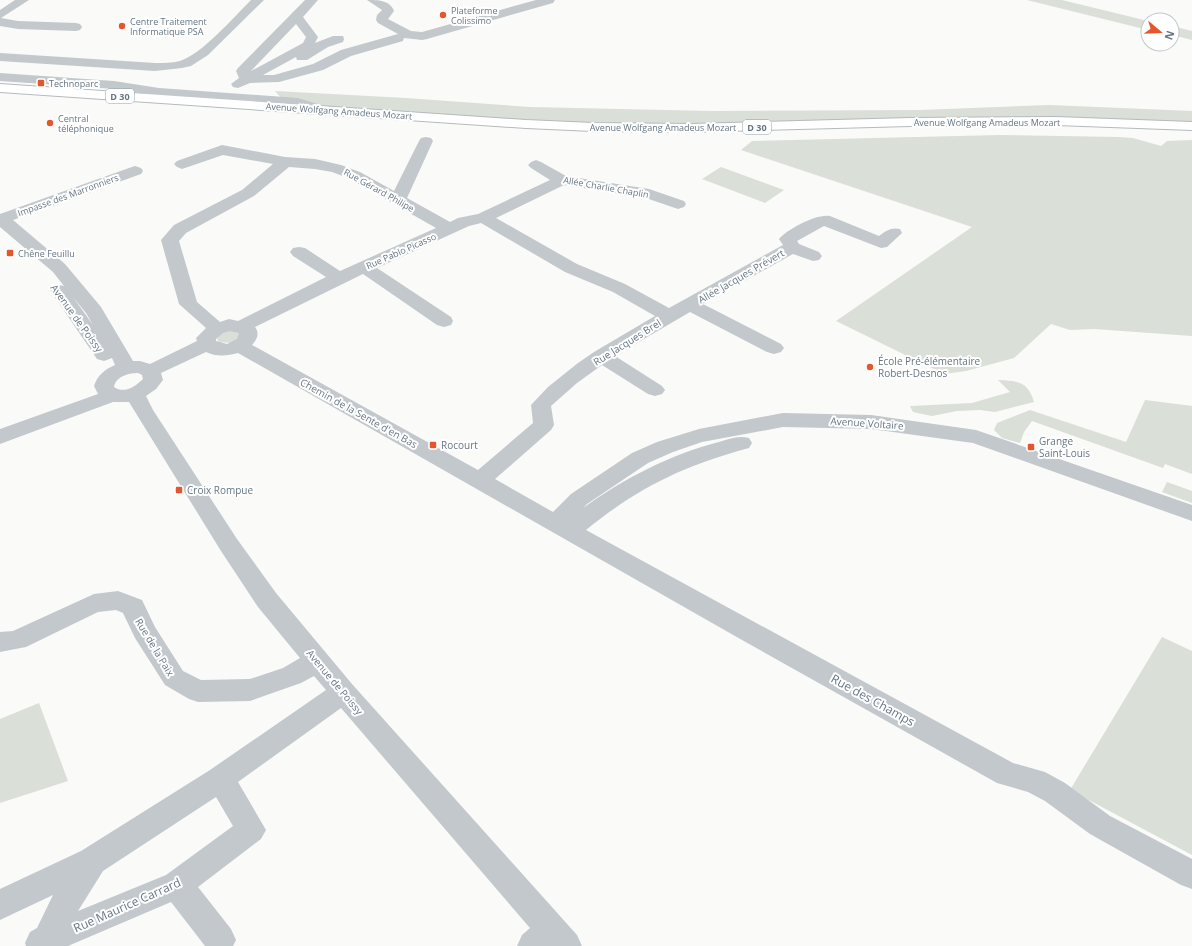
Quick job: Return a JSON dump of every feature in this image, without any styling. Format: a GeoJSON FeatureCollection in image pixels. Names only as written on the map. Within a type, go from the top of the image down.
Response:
{"type":"FeatureCollection","features":[{"type":"Feature","properties":{"kind":"main road","name":"D 30"},"geometry":{"type":"LineString","coordinates":[[3,87],[227,100]]}},
{"type":"Feature","properties":{"kind":"main road","name":"Avenue Wolfgang Amadeus Mozart"},"geometry":{"type":"LineString","coordinates":[[227,100],[323,110],[593,127],[730,127],[910,122],[1056,121],[1192,126]]}},
{"type":"Feature","properties":{"kind":"street"},"geometry":{"type":"LineString","coordinates":[[0,16],[24,0]]}},
{"type":"Feature","properties":{"kind":"street"},"geometry":{"type":"LineString","coordinates":[[0,57],[155,68],[173,66],[187,62],[200,54],[258,0]]}},
{"type":"Feature","properties":{"kind":"street"},"geometry":{"type":"LineString","coordinates":[[247,79],[243,71],[312,0]]}},
{"type":"Feature","properties":{"kind":"street"},"geometry":{"type":"LineString","coordinates":[[373,0],[387,8],[388,11],[383,15],[382,20],[403,32],[415,36],[439,31],[549,0]]}},
{"type":"Feature","properties":{"kind":"street"},"geometry":{"type":"LineString","coordinates":[[0,16],[61,21]]}},
{"type":"Feature","properties":{"kind":"street"},"geometry":{"type":"LineString","coordinates":[[296,16],[299,22],[312,37]]}},
{"type":"Feature","properties":{"kind":"street"},"geometry":{"type":"LineString","coordinates":[[0,22],[18,25],[76,27]]}},
{"type":"Feature","properties":{"kind":"street"},"geometry":{"type":"LineString","coordinates":[[275,37],[312,37]]}},
{"type":"Feature","properties":{"kind":"street"},"geometry":{"type":"LineString","coordinates":[[0,77],[114,85],[227,100],[238,84],[308,45],[312,37]]}},
{"type":"Feature","properties":{"kind":"street"},"geometry":{"type":"LineString","coordinates":[[247,79],[274,79],[282,77],[318,67],[346,52],[398,38]]}},
{"type":"Feature","properties":{"kind":"street"},"geometry":{"type":"LineString","coordinates":[[247,79],[281,69],[323,44],[338,39]]}},
{"type":"Feature","properties":{"kind":"street"},"geometry":{"type":"LineString","coordinates":[[3,87],[21,78]]}},
{"type":"Feature","properties":{"kind":"street"},"geometry":{"type":"LineString","coordinates":[[398,199],[426,141]]}},
{"type":"Feature","properties":{"kind":"street","name":"Rue Gérard Philipe"},"geometry":{"type":"LineString","coordinates":[[182,164],[222,150],[285,162],[315,164],[336,168],[354,175],[450,229]]}},
{"type":"Feature","properties":{"kind":"street"},"geometry":{"type":"LineString","coordinates":[[211,336],[213,324],[188,304],[170,240],[180,229],[248,193],[285,162]]}},
{"type":"Feature","properties":{"kind":"street","name":"Allée Charlie Chaplin"},"geometry":{"type":"LineString","coordinates":[[536,165],[562,180],[649,194],[678,204]]}},
{"type":"Feature","properties":{"kind":"street","name":"Impasse des Marronniers"},"geometry":{"type":"LineString","coordinates":[[0,219],[135,171]]}},
{"type":"Feature","properties":{"kind":"street","name":"Rue Pablo Picasso"},"geometry":{"type":"LineString","coordinates":[[243,337],[339,278],[464,222],[483,218],[562,180]]}},
{"type":"Feature","properties":{"kind":"street","name":"Rue Jacques Brel"},"geometry":{"type":"LineString","coordinates":[[483,218],[571,268],[619,288],[669,316]]}},
{"type":"Feature","properties":{"kind":"street","name":"Avenue de Poissy"},"geometry":{"type":"LineString","coordinates":[[0,219],[18,232],[59,268],[94,311],[122,370]]}},
{"type":"Feature","properties":{"kind":"street"},"geometry":{"type":"LineString","coordinates":[[792,246],[788,239],[808,227],[824,220],[881,243],[892,234]]}},
{"type":"Feature","properties":{"kind":"street","name":"Avenue de Poissy"},"geometry":{"type":"LineString","coordinates":[[0,234],[55,285],[122,370]]}},
{"type":"Feature","properties":{"kind":"street","name":"Allée Jacques Prévert"},"geometry":{"type":"LineString","coordinates":[[669,316],[792,246],[813,256]]}},
{"type":"Feature","properties":{"kind":"street"},"geometry":{"type":"LineString","coordinates":[[299,252],[339,278]]}},
{"type":"Feature","properties":{"kind":"street"},"geometry":{"type":"LineString","coordinates":[[364,267],[444,321]]}},
{"type":"Feature","properties":{"kind":"street"},"geometry":{"type":"LineString","coordinates":[[690,305],[774,348]]}},
{"type":"Feature","properties":{"kind":"street","name":"Rue Jacques Brel"},"geometry":{"type":"LineString","coordinates":[[480,480],[544,425],[541,405],[551,394],[601,356],[669,316]]}},
{"type":"Feature","properties":{"kind":"street"},"geometry":{"type":"LineString","coordinates":[[150,371],[229,325],[243,337]]}},
{"type":"Feature","properties":{"kind":"street","name":"Chemin de la Sente d'en Bas"},"geometry":{"type":"LineString","coordinates":[[243,337],[268,362],[563,527]]}},
{"type":"Feature","properties":{"kind":"street"},"geometry":{"type":"LineString","coordinates":[[601,356],[655,390]]}},
{"type":"Feature","properties":{"kind":"street"},"geometry":{"type":"LineString","coordinates":[[0,437],[99,401],[150,386],[153,380],[153,375],[150,371],[140,367],[122,370]]}},
{"type":"Feature","properties":{"kind":"street","name":"Avenue de Poissy"},"geometry":{"type":"LineString","coordinates":[[122,370],[105,381],[105,391],[123,394],[143,410],[228,546],[267,600],[343,692],[455,818],[550,940]]}},
{"type":"Feature","properties":{"kind":"street","name":"Avenue Voltaire"},"geometry":{"type":"LineString","coordinates":[[563,527],[579,499],[640,458],[665,447],[699,436],[783,420],[871,422],[976,437],[1192,513]]}},
{"type":"Feature","properties":{"kind":"street","name":"Avenue Voltaire"},"geometry":{"type":"LineString","coordinates":[[563,527],[595,509],[626,488],[674,463],[705,451],[763,438],[830,433],[891,434],[970,446],[1192,528]]}},
{"type":"Feature","properties":{"kind":"street","name":"Rue des Champs"},"geometry":{"type":"LineString","coordinates":[[563,527],[751,633],[1007,774],[1036,781],[1055,792],[1100,825],[1192,875]]}},
{"type":"Feature","properties":{"kind":"street","name":"Rue de la Paix"},"geometry":{"type":"LineString","coordinates":[[0,642],[17,640],[94,603],[118,600],[132,607],[144,631],[174,678],[198,691],[250,690],[292,676],[317,661]]}},
{"type":"Feature","properties":{"kind":"street","name":"Rue Maurice Carrard"},"geometry":{"type":"LineString","coordinates":[[0,905],[92,861],[220,779],[343,692]]}},
{"type":"Feature","properties":{"kind":"street","name":"Rue Maurice Carrard"},"geometry":{"type":"LineString","coordinates":[[43,944],[177,885],[251,830],[220,779]]}},
{"type":"Feature","properties":{"kind":"street","name":"Rue Maurice Carrard"},"geometry":{"type":"LineString","coordinates":[[43,944],[64,905],[92,861]]}},
{"type":"Feature","properties":{"kind":"street"},"geometry":{"type":"LineString","coordinates":[[177,885],[220,940]]}},
{"type":"Feature","properties":{"kind":"shaded area"},"geometry":{"type":"Polygon","coordinates":[[[1027,0],[1062,0],[1140,19],[1140,28],[1027,0]]]}},
{"type":"Feature","properties":{"kind":"shaded area"},"geometry":{"type":"Polygon","coordinates":[[[1180,28],[1192,31],[1192,40],[1180,37],[1180,28]]]}},
{"type":"Feature","properties":{"kind":"shaded area"},"geometry":{"type":"Polygon","coordinates":[[[275,91],[406,98],[530,107],[711,111],[920,110],[1049,105],[1192,111],[1192,127],[1118,123],[593,127],[323,110],[284,101],[275,91]]]}},
{"type":"Feature","properties":{"kind":"shaded area"},"geometry":{"type":"Polygon","coordinates":[[[1000,135],[1133,138],[1161,146],[1167,141],[1192,140],[1192,336],[1094,329],[1070,330],[1051,324],[1014,358],[966,371],[944,374],[836,321],[972,227],[741,150],[752,141],[1000,135]]]}},
{"type":"Feature","properties":{"kind":"shaded area"},"geometry":{"type":"Polygon","coordinates":[[[721,167],[784,190],[765,203],[702,179],[721,167]]]}},
{"type":"Feature","properties":{"kind":"shaded area"},"geometry":{"type":"Polygon","coordinates":[[[229,330],[240,332],[241,338],[230,343],[219,342],[217,339],[219,335],[229,330]]]}},
{"type":"Feature","properties":{"kind":"shaded area"},"geometry":{"type":"Polygon","coordinates":[[[998,380],[1016,382],[1025,386],[1032,395],[1034,402],[995,412],[980,410],[957,411],[932,416],[913,412],[910,406],[972,403],[1010,392],[998,380]]]}},
{"type":"Feature","properties":{"kind":"shaded area"},"geometry":{"type":"Polygon","coordinates":[[[1145,400],[1192,406],[1192,474],[1165,464],[1163,468],[1032,421],[1024,432],[1020,443],[1002,438],[994,430],[997,423],[1030,410],[1126,442],[1145,400]]]}},
{"type":"Feature","properties":{"kind":"shaded area"},"geometry":{"type":"Polygon","coordinates":[[[1167,482],[1192,491],[1192,503],[1162,492],[1167,482]]]}},
{"type":"Feature","properties":{"kind":"shaded area"},"geometry":{"type":"Polygon","coordinates":[[[1162,637],[1192,651],[1192,855],[1070,790],[1162,637]]]}},
{"type":"Feature","properties":{"kind":"shaded area"},"geometry":{"type":"Polygon","coordinates":[[[39,703],[68,781],[0,803],[0,719],[39,703]]]}},
{"type":"Feature","properties":{"kind":"place","name":"Plateforme Colissimo"},"geometry":{"type":"Point","coordinates":[443,15]}},
{"type":"Feature","properties":{"kind":"place","name":"Centre Traitement Informatique PSA"},"geometry":{"type":"Point","coordinates":[122,26]}},
{"type":"Feature","properties":{"kind":"place","name":"Technoparc"},"geometry":{"type":"Point","coordinates":[41,83]}},
{"type":"Feature","properties":{"kind":"place","name":"Central téléphonique"},"geometry":{"type":"Point","coordinates":[50,123]}},
{"type":"Feature","properties":{"kind":"place","name":"Chêne Feuillu"},"geometry":{"type":"Point","coordinates":[10,253]}},
{"type":"Feature","properties":{"kind":"place","name":"École Pré-élémentaire Robert-Desnos"},"geometry":{"type":"Point","coordinates":[870,367]}},
{"type":"Feature","properties":{"kind":"place","name":"Rocourt"},"geometry":{"type":"Point","coordinates":[433,445]}},
{"type":"Feature","properties":{"kind":"place","name":"Grange Saint-Louis"},"geometry":{"type":"Point","coordinates":[1031,447]}},
{"type":"Feature","properties":{"kind":"place","name":"Croix Rompue"},"geometry":{"type":"Point","coordinates":[179,490]}}]}
